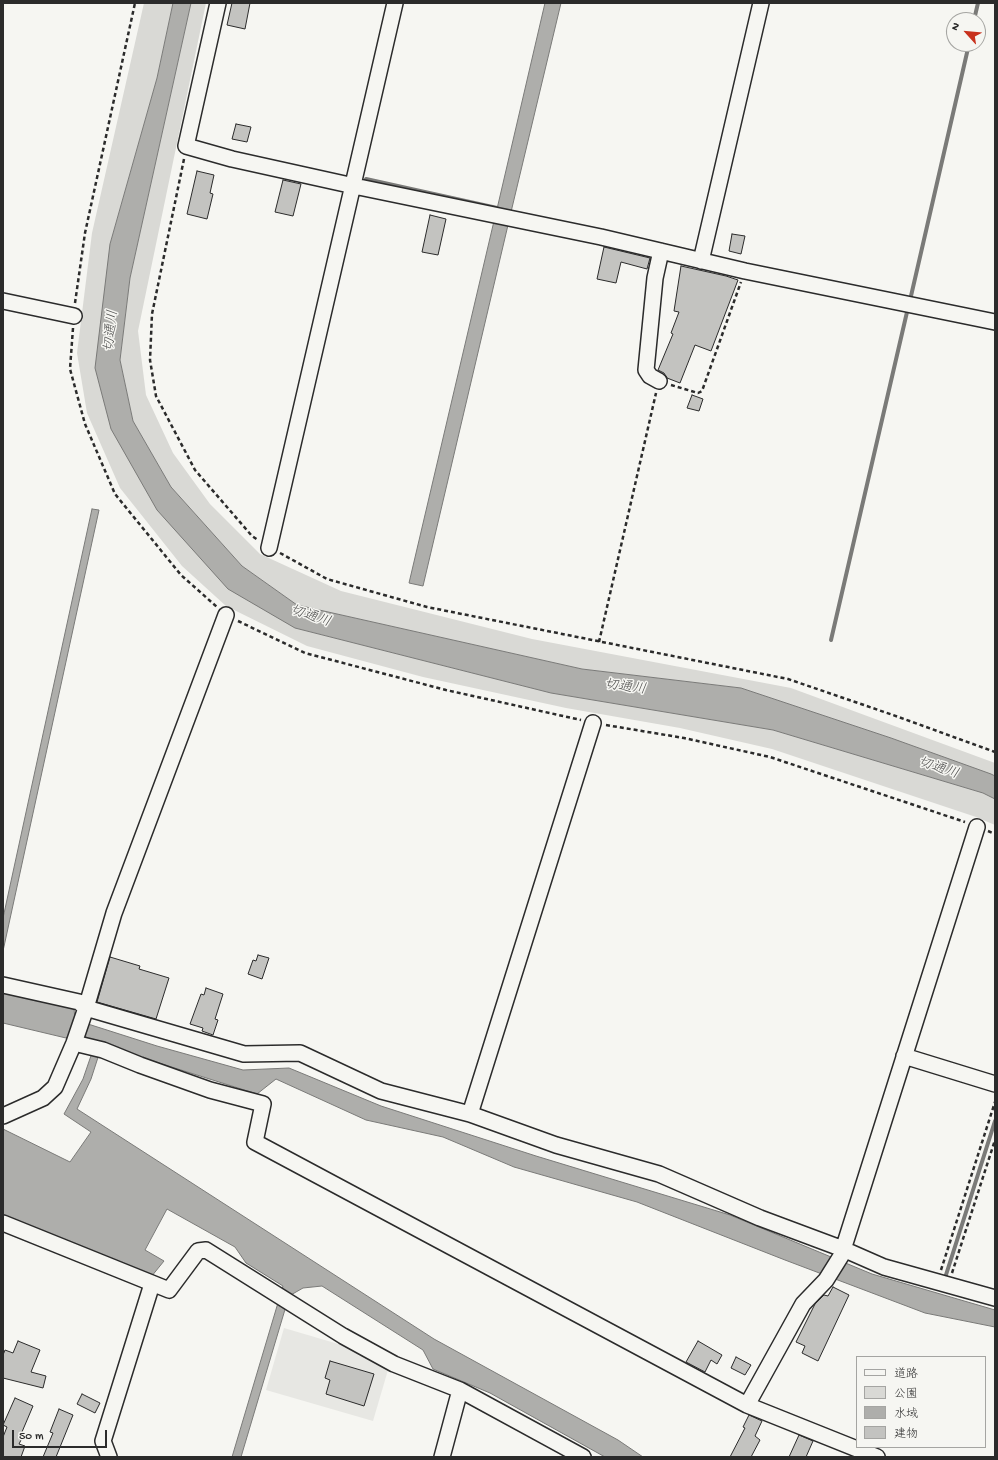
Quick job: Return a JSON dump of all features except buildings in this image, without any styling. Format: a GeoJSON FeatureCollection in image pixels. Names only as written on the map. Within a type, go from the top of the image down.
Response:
{"type":"FeatureCollection","features":[{"type":"Feature","properties":{"kind":"street"},"geometry":{"type":"LineString","coordinates":[[218,3],[186,146],[232,159],[354,186],[601,237],[701,261],[995,322]]}},
{"type":"Feature","properties":{"kind":"street"},"geometry":{"type":"LineString","coordinates":[[269,548],[354,186],[395,3]]}},
{"type":"Feature","properties":{"kind":"street"},"geometry":{"type":"LineString","coordinates":[[701,261],[761,3]]}},
{"type":"Feature","properties":{"kind":"street"},"geometry":{"type":"LineString","coordinates":[[659,381],[650,376],[646,370],[655,278],[661,251]]}},
{"type":"Feature","properties":{"kind":"street"},"geometry":{"type":"LineString","coordinates":[[3,300],[74,316]]}},
{"type":"Feature","properties":{"kind":"street"},"geometry":{"type":"LineString","coordinates":[[3,1116],[43,1098],[55,1087],[84,1013],[114,913],[226,615]]}},
{"type":"Feature","properties":{"kind":"street"},"geometry":{"type":"LineString","coordinates":[[470,1114],[593,723]]}},
{"type":"Feature","properties":{"kind":"street"},"geometry":{"type":"LineString","coordinates":[[746,1405],[804,1304],[826,1280],[842,1252],[977,827]]}},
{"type":"Feature","properties":{"kind":"street"},"geometry":{"type":"LineString","coordinates":[[3,985],[79,1002],[84,1013]]}},
{"type":"Feature","properties":{"kind":"street"},"geometry":{"type":"LineString","coordinates":[[84,1013],[244,1054],[300,1053],[381,1091],[470,1114],[556,1145],[658,1174],[842,1252],[884,1267],[995,1298]]}},
{"type":"Feature","properties":{"kind":"street"},"geometry":{"type":"LineString","coordinates":[[75,1039],[97,1049],[210,1090],[263,1104],[255,1142],[746,1405],[876,1457]]}},
{"type":"Feature","properties":{"kind":"street"},"geometry":{"type":"LineString","coordinates":[[904,1056],[995,1084]]}},
{"type":"Feature","properties":{"kind":"street"},"geometry":{"type":"LineString","coordinates":[[3,1223],[169,1290],[198,1251],[206,1250],[343,1336],[394,1364],[460,1390],[583,1457]]}},
{"type":"Feature","properties":{"kind":"street"},"geometry":{"type":"LineString","coordinates":[[109,1457],[103,1441],[152,1284]]}},
{"type":"Feature","properties":{"kind":"street"},"geometry":{"type":"LineString","coordinates":[[442,1457],[460,1390]]}},
{"type":"Feature","properties":{"kind":"path"},"geometry":{"type":"LineString","coordinates":[[135,3],[85,233],[74,316],[70,369],[85,424],[115,494],[181,575],[226,615],[305,653],[446,690],[593,723],[684,738],[770,757],[995,834]]}},
{"type":"Feature","properties":{"kind":"path"},"geometry":{"type":"LineString","coordinates":[[186,146],[152,314],[150,360],[156,396],[195,470],[252,536],[269,548],[327,580],[427,607],[788,679],[995,752]]}},
{"type":"Feature","properties":{"kind":"path"},"geometry":{"type":"LineString","coordinates":[[599,642],[659,381],[698,393],[702,391],[745,270]]}},
{"type":"Feature","properties":{"kind":"path"},"geometry":{"type":"LineString","coordinates":[[943,1284],[995,1102]]}},
{"type":"Feature","properties":{"kind":"path"},"geometry":{"type":"LineString","coordinates":[[943,1284],[995,1140]]}},
{"type":"Feature","properties":{"kind":"shaded area"},"geometry":{"type":"Polygon","coordinates":[[[284,1328],[345,1346],[388,1370],[373,1421],[266,1390],[284,1328]]]}},
{"type":"Feature","properties":{"kind":"green space"},"geometry":{"type":"Polygon","coordinates":[[[144,3],[173,3],[157,78],[110,244],[111,429],[295,628],[551,693],[773,730],[983,793],[995,799],[995,825],[976,817],[772,749],[680,728],[566,708],[423,677],[307,646],[226,606],[182,566],[120,488],[87,413],[77,353],[92,233],[144,3]]]}},
{"type":"Feature","properties":{"kind":"green space"},"geometry":{"type":"Polygon","coordinates":[[[191,3],[206,3],[138,331],[146,395],[173,453],[210,504],[260,554],[341,591],[532,639],[791,688],[995,763],[995,776],[891,738],[741,688],[582,669],[297,605],[242,566],[171,487],[133,421],[120,360],[130,278],[191,3]]]}},
{"type":"Feature","properties":{"kind":"water","name":"切通川"},"geometry":{"type":"Polygon","coordinates":[[[173,3],[191,3],[130,278],[120,360],[133,421],[171,487],[242,566],[297,605],[582,669],[741,688],[891,738],[991,774],[995,776],[995,799],[983,793],[773,730],[551,693],[295,628],[228,589],[157,510],[111,429],[95,368],[110,244],[157,78],[173,3]]]}},
{"type":"Feature","properties":{"kind":"water"},"geometry":{"type":"Polygon","coordinates":[[[545,3],[561,3],[511,212],[497,209],[545,3]]]}},
{"type":"Feature","properties":{"kind":"water"},"geometry":{"type":"Polygon","coordinates":[[[494,221],[508,225],[423,586],[409,583],[494,221]]]}},
{"type":"Feature","properties":{"kind":"water"},"geometry":{"type":"Polygon","coordinates":[[[92,509],[99,510],[3,951],[3,918],[92,509]]]}},
{"type":"Feature","properties":{"kind":"water"},"geometry":{"type":"Polygon","coordinates":[[[3,993],[74,1009],[75,1019],[88,1024],[157,1046],[243,1070],[289,1068],[381,1106],[536,1156],[730,1215],[872,1274],[995,1310],[995,1327],[925,1313],[637,1202],[514,1167],[443,1137],[366,1120],[276,1079],[257,1094],[102,1045],[91,1079],[77,1109],[434,1339],[618,1440],[643,1457],[605,1457],[490,1393],[433,1369],[423,1350],[322,1286],[303,1288],[289,1296],[241,1457],[232,1457],[283,1286],[246,1263],[235,1247],[167,1209],[145,1250],[164,1261],[151,1277],[3,1219],[3,1129],[70,1162],[91,1132],[64,1114],[83,1079],[95,1044],[85,1036],[72,1032],[66,1038],[3,1023],[3,993]]]}},
{"type":"Feature","properties":{"kind":"waterway"},"geometry":{"type":"LineString","coordinates":[[976,12],[978,3]]}},
{"type":"Feature","properties":{"kind":"waterway"},"geometry":{"type":"LineString","coordinates":[[911,296],[967,52]]}},
{"type":"Feature","properties":{"kind":"waterway"},"geometry":{"type":"LineString","coordinates":[[366,179],[497,208]]}},
{"type":"Feature","properties":{"kind":"waterway"},"geometry":{"type":"LineString","coordinates":[[831,640],[907,312]]}},
{"type":"Feature","properties":{"kind":"waterway"},"geometry":{"type":"LineString","coordinates":[[945,1278],[995,1121]]}}]}
